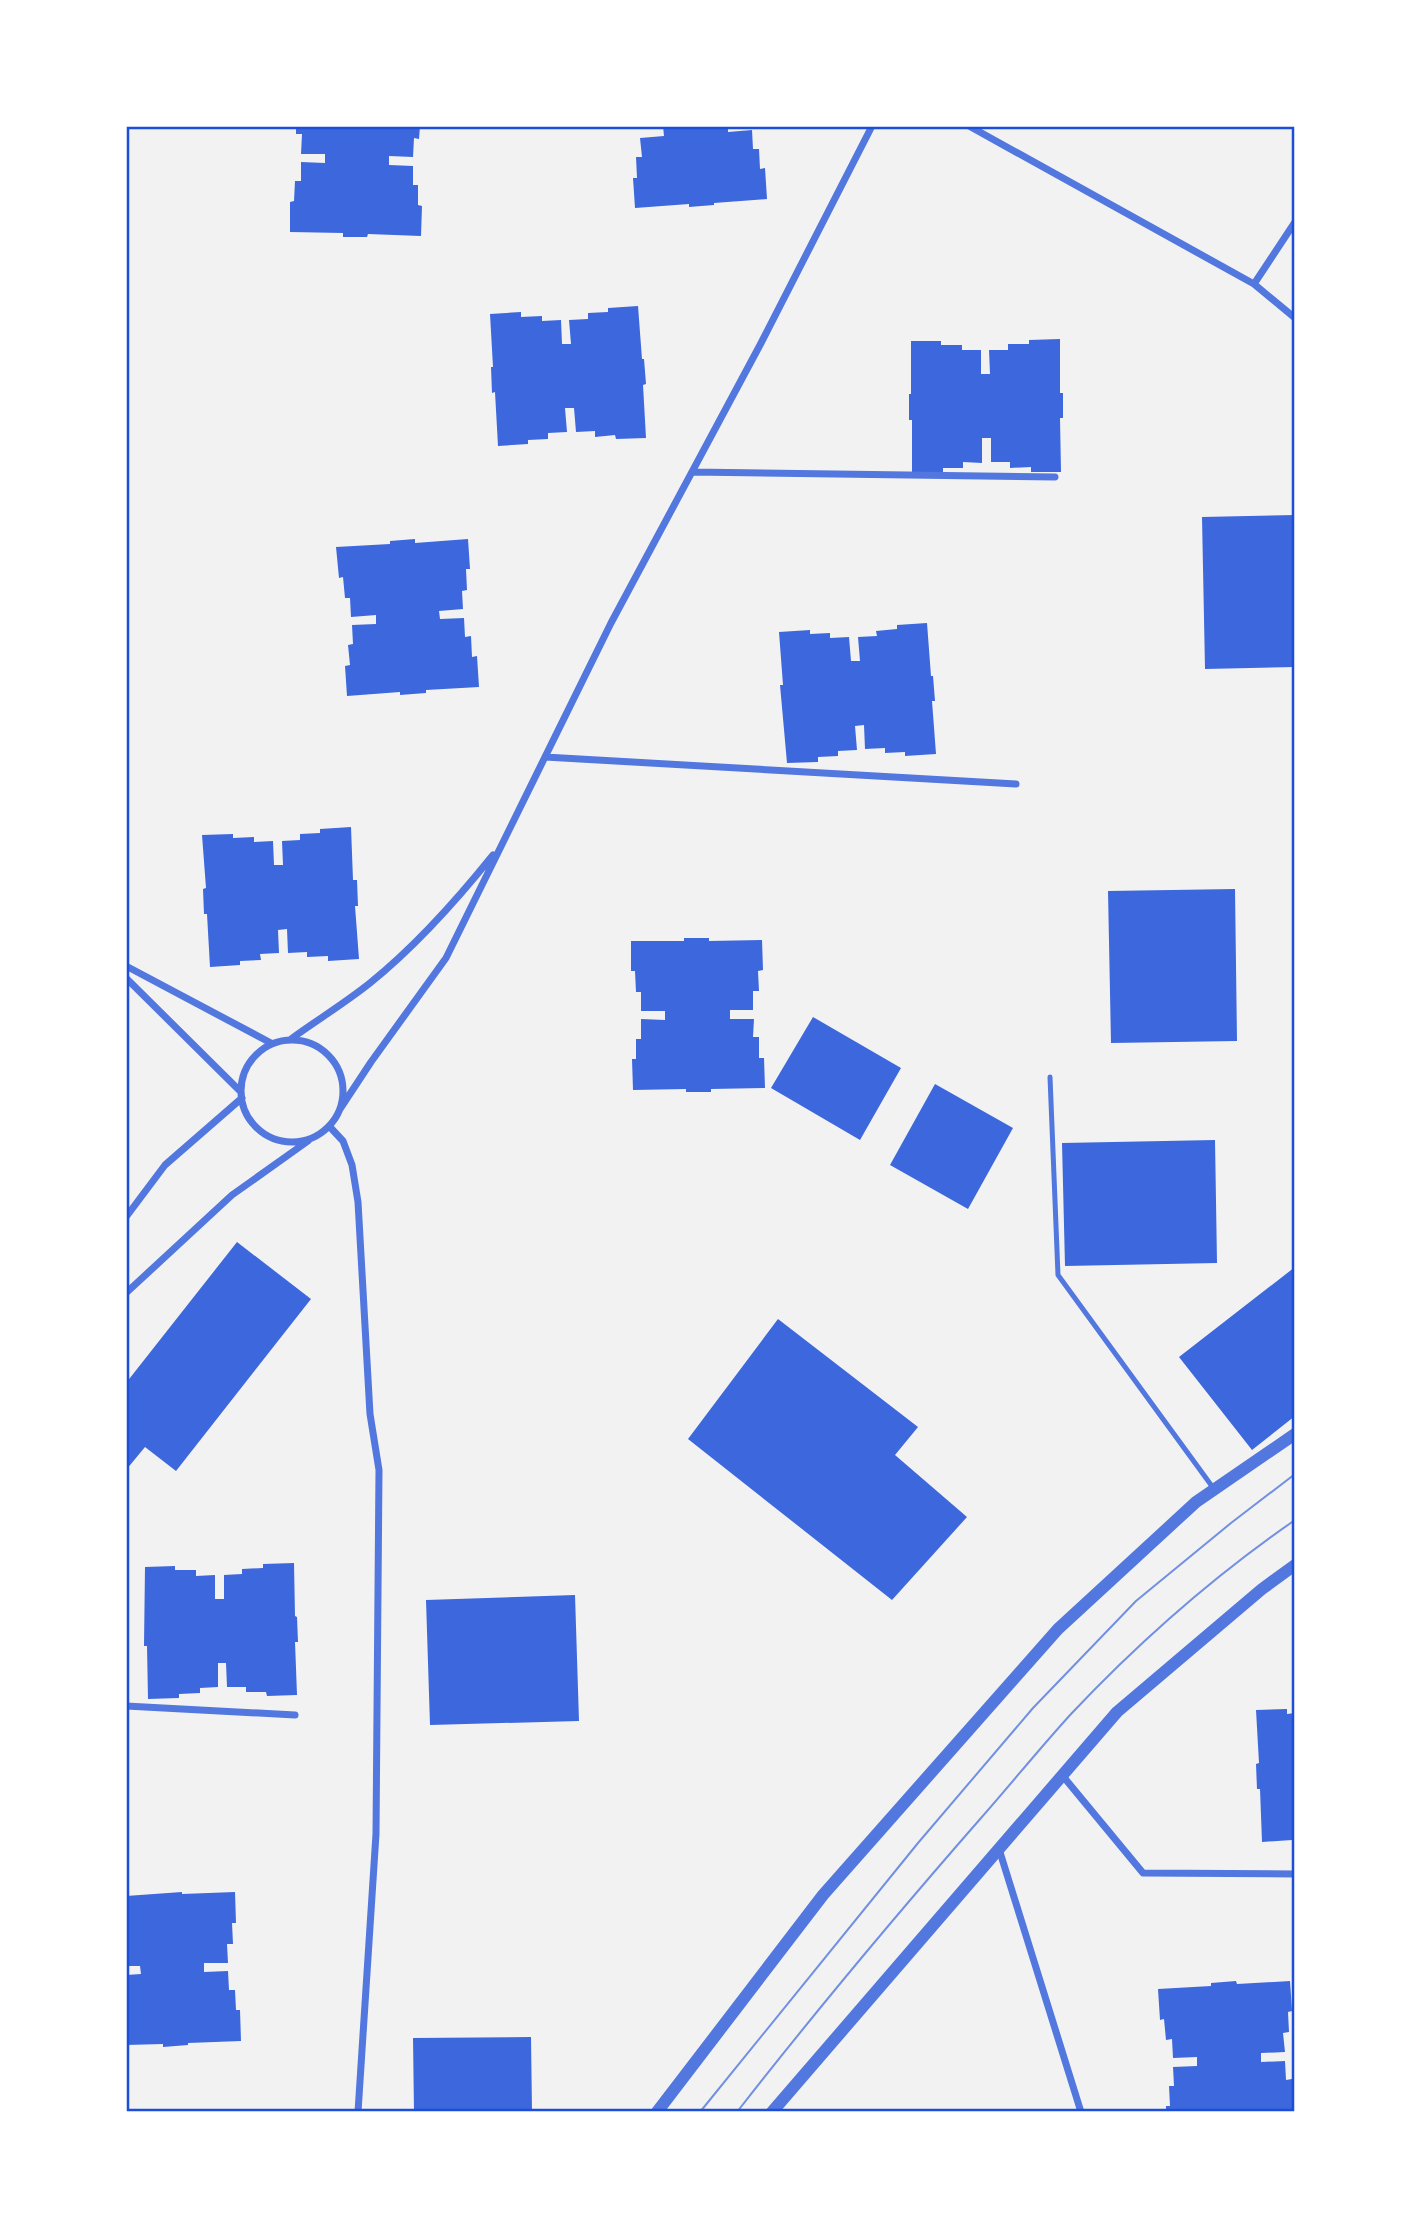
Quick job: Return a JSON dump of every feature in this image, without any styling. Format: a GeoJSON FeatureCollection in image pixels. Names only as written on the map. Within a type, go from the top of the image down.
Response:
{"type":"FeatureCollection","features":[{"type":"Feature","properties":{"kind":"street"},"geometry":{"type":"LineString","coordinates":[[126,1293],[232,1195],[329,1126],[371,1062],[446,958],[611,623],[872,126]]}},
{"type":"Feature","properties":{"kind":"street"},"geometry":{"type":"LineString","coordinates":[[969,126],[1254,285],[1295,318]]}},
{"type":"Feature","properties":{"kind":"street"},"geometry":{"type":"LineString","coordinates":[[1254,285],[1295,222]]}},
{"type":"Feature","properties":{"kind":"street"},"geometry":{"type":"LineString","coordinates":[[692,472],[1055,477]]}},
{"type":"Feature","properties":{"kind":"street"},"geometry":{"type":"LineString","coordinates":[[545,757],[1016,784]]}},
{"type":"Feature","properties":{"kind":"street"},"geometry":{"type":"LineString","coordinates":[[290,1039],[369,983],[413,945],[460,896],[502,844]]}},
{"type":"Feature","properties":{"kind":"street"},"geometry":{"type":"LineString","coordinates":[[126,966],[271,1043]]}},
{"type":"Feature","properties":{"kind":"street"},"geometry":{"type":"LineString","coordinates":[[126,978],[242,1095]]}},
{"type":"Feature","properties":{"kind":"street"},"geometry":{"type":"LineString","coordinates":[[313,1138],[293,1142],[274,1138],[256,1128],[245,1111],[242,1095],[244,1072],[255,1055],[271,1043],[290,1039],[310,1043],[327,1054],[339,1070],[344,1089],[340,1110]]}},
{"type":"Feature","properties":{"kind":"street"},"geometry":{"type":"LineString","coordinates":[[126,1217],[165,1165],[242,1095]]}},
{"type":"Feature","properties":{"kind":"street"},"geometry":{"type":"LineString","coordinates":[[329,1126],[343,1141],[352,1165],[358,1202],[370,1414],[379,1470],[376,1834],[358,2112]]}},
{"type":"Feature","properties":{"kind":"street"},"geometry":{"type":"LineString","coordinates":[[657,2112],[822,1895],[1049,1639],[1196,1502],[1295,1434]]}},
{"type":"Feature","properties":{"kind":"street"},"geometry":{"type":"LineString","coordinates":[[772,2112],[1116,1712],[1262,1589],[1295,1565]]}},
{"type":"Feature","properties":{"kind":"street"},"geometry":{"type":"LineString","coordinates":[[126,1706],[295,1715]]}},
{"type":"Feature","properties":{"kind":"street"},"geometry":{"type":"LineString","coordinates":[[1062,1775],[1143,1873],[1295,1874]]}},
{"type":"Feature","properties":{"kind":"street"},"geometry":{"type":"LineString","coordinates":[[999,1848],[1081,2112]]}},
{"type":"Feature","properties":{"kind":"lane"},"geometry":{"type":"LineString","coordinates":[[1050,1077],[1058,1275],[1214,1489]]}},
{"type":"Feature","properties":{"kind":"building"},"geometry":{"type":"Polygon","coordinates":[[[296,126],[420,126],[419,139],[414,138],[413,157],[389,156],[389,165],[413,166],[413,185],[418,185],[418,205],[422,206],[421,236],[368,234],[367,237],[343,237],[343,233],[290,232],[290,202],[294,201],[295,181],[301,181],[301,162],[325,163],[325,154],[301,154],[302,134],[296,134],[296,126]]]}},
{"type":"Feature","properties":{"kind":"building"},"geometry":{"type":"Polygon","coordinates":[[[663,126],[728,126],[728,132],[752,130],[753,149],[759,149],[760,169],[765,168],[767,199],[689,207],[689,204],[635,208],[633,178],[637,178],[636,157],[642,157],[640,138],[664,136],[663,126]]]}},
{"type":"Feature","properties":{"kind":"building"},"geometry":{"type":"Polygon","coordinates":[[[638,306],[646,384],[643,385],[646,438],[616,439],[615,435],[595,437],[595,431],[576,432],[574,408],[565,408],[567,432],[548,433],[548,439],[528,440],[528,444],[498,446],[495,392],[492,393],[490,314],[521,312],[521,317],[542,316],[542,321],[561,320],[562,344],[571,344],[569,320],[588,319],[588,313],[608,312],[608,308],[638,306]]]}},
{"type":"Feature","properties":{"kind":"building"},"geometry":{"type":"Polygon","coordinates":[[[1060,339],[1060,393],[1063,393],[1063,418],[1060,418],[1061,472],[1031,472],[1031,467],[1010,468],[1010,462],[991,462],[991,438],[982,438],[982,463],[963,462],[963,468],[912,473],[912,420],[909,420],[911,341],[941,341],[941,345],[962,345],[962,350],[981,350],[981,374],[990,374],[989,350],[1008,350],[1008,344],[1029,344],[1029,340],[1060,339]]]}},
{"type":"Feature","properties":{"kind":"building"},"geometry":{"type":"Polygon","coordinates":[[[1295,515],[1295,667],[1205,669],[1202,517],[1295,515]]]}},
{"type":"Feature","properties":{"kind":"building"},"geometry":{"type":"Polygon","coordinates":[[[415,539],[415,543],[468,539],[470,569],[466,569],[467,590],[462,591],[463,609],[439,611],[440,619],[464,618],[465,637],[471,636],[472,657],[477,656],[479,687],[426,690],[426,693],[400,695],[400,692],[347,696],[345,666],[350,665],[348,645],[353,644],[352,625],[376,624],[376,615],[351,617],[350,598],[345,598],[343,577],[339,578],[336,547],[390,544],[390,541],[415,539]]]}},
{"type":"Feature","properties":{"kind":"building"},"geometry":{"type":"Polygon","coordinates":[[[927,623],[935,701],[932,701],[936,754],[905,756],[905,752],[885,753],[885,748],[865,749],[864,725],[855,726],[857,750],[838,751],[838,756],[818,757],[818,762],[787,763],[780,685],[783,685],[779,632],[810,630],[810,634],[830,633],[830,638],[849,637],[851,661],[860,661],[858,637],[877,636],[876,631],[897,629],[897,625],[927,623]]]}},
{"type":"Feature","properties":{"kind":"building"},"geometry":{"type":"Polygon","coordinates":[[[351,827],[353,880],[357,880],[358,906],[355,906],[359,959],[328,961],[328,956],[307,957],[307,952],[288,953],[287,929],[278,930],[279,953],[260,954],[261,960],[240,961],[240,965],[210,967],[207,914],[204,914],[203,889],[206,888],[202,835],[233,834],[233,838],[254,837],[254,842],[273,841],[274,865],[283,865],[282,841],[300,840],[300,834],[320,833],[320,829],[351,827]]]}},
{"type":"Feature","properties":{"kind":"building"},"geometry":{"type":"Polygon","coordinates":[[[1235,889],[1237,1041],[1111,1043],[1108,891],[1235,889]]]}},
{"type":"Feature","properties":{"kind":"building"},"geometry":{"type":"Polygon","coordinates":[[[684,938],[709,938],[709,941],[762,940],[763,970],[758,971],[759,991],[753,991],[753,1010],[730,1010],[730,1019],[754,1019],[753,1037],[759,1037],[759,1058],[764,1058],[765,1088],[711,1089],[711,1092],[686,1092],[686,1089],[633,1090],[632,1059],[636,1059],[636,1039],[641,1039],[641,1019],[665,1020],[665,1011],[641,1011],[641,992],[636,992],[635,971],[631,971],[631,941],[684,941],[684,938]]]}},
{"type":"Feature","properties":{"kind":"building"},"geometry":{"type":"Polygon","coordinates":[[[813,1017],[901,1068],[860,1140],[771,1088],[813,1017]]]}},
{"type":"Feature","properties":{"kind":"building"},"geometry":{"type":"Polygon","coordinates":[[[935,1084],[1013,1128],[968,1209],[890,1165],[935,1084]]]}},
{"type":"Feature","properties":{"kind":"building"},"geometry":{"type":"Polygon","coordinates":[[[1215,1140],[1217,1263],[1065,1266],[1062,1143],[1215,1140]]]}},
{"type":"Feature","properties":{"kind":"building"},"geometry":{"type":"Polygon","coordinates":[[[237,1242],[311,1299],[176,1471],[145,1447],[126,1470],[126,1383],[237,1242]]]}},
{"type":"Feature","properties":{"kind":"building"},"geometry":{"type":"Polygon","coordinates":[[[1295,1267],[1295,1416],[1252,1450],[1179,1357],[1295,1267]]]}},
{"type":"Feature","properties":{"kind":"building"},"geometry":{"type":"Polygon","coordinates":[[[778,1319],[918,1427],[895,1455],[967,1517],[892,1600],[688,1439],[778,1319]]]}},
{"type":"Feature","properties":{"kind":"building"},"geometry":{"type":"Polygon","coordinates":[[[294,1563],[298,1642],[295,1642],[297,1695],[267,1696],[266,1692],[246,1692],[246,1687],[227,1687],[226,1663],[218,1663],[218,1687],[200,1688],[200,1693],[179,1694],[179,1698],[148,1699],[147,1646],[144,1646],[145,1567],[175,1566],[175,1570],[196,1570],[196,1576],[215,1575],[215,1599],[224,1599],[224,1575],[242,1574],[242,1569],[263,1568],[263,1564],[294,1563]]]}},
{"type":"Feature","properties":{"kind":"building"},"geometry":{"type":"Polygon","coordinates":[[[575,1595],[579,1721],[430,1725],[426,1600],[575,1595]]]}},
{"type":"Feature","properties":{"kind":"building"},"geometry":{"type":"Polygon","coordinates":[[[1287,1709],[1287,1714],[1295,1713],[1295,1836],[1292,1840],[1262,1842],[1260,1789],[1257,1789],[1256,1764],[1259,1763],[1256,1710],[1287,1709]]]}},
{"type":"Feature","properties":{"kind":"building"},"geometry":{"type":"Polygon","coordinates":[[[235,1892],[236,1923],[232,1923],[233,1944],[227,1944],[228,1963],[204,1963],[204,1972],[228,1971],[229,1990],[235,1990],[236,2010],[240,2010],[241,2041],[163,2047],[163,2044],[126,2045],[126,1975],[141,1974],[140,1966],[126,1966],[126,1896],[235,1892]]]}},
{"type":"Feature","properties":{"kind":"building"},"geometry":{"type":"Polygon","coordinates":[[[1236,1981],[1237,1984],[1290,1981],[1292,2011],[1288,2012],[1289,2032],[1283,2033],[1285,2052],[1261,2053],[1261,2062],[1285,2061],[1286,2080],[1292,2079],[1295,2112],[1166,2112],[1166,2106],[1170,2106],[1169,2086],[1174,2086],[1173,2067],[1197,2066],[1197,2057],[1173,2058],[1172,2039],[1166,2040],[1164,2019],[1160,2020],[1158,1989],[1211,1986],[1211,1983],[1236,1981]]]}},
{"type":"Feature","properties":{"kind":"building"},"geometry":{"type":"Polygon","coordinates":[[[531,2037],[532,2112],[414,2112],[413,2038],[531,2037]]]}},
{"type":"Feature","properties":{"kind":"tram line"},"geometry":{"type":"LineString","coordinates":[[700,2112],[918,1843],[1033,1708],[1136,1601],[1295,1474]]}},
{"type":"Feature","properties":{"kind":"tram line"},"geometry":{"type":"LineString","coordinates":[[737,2112],[887,1927],[1071,1714],[1123,1661],[1178,1611],[1235,1564],[1295,1520]]}}]}
